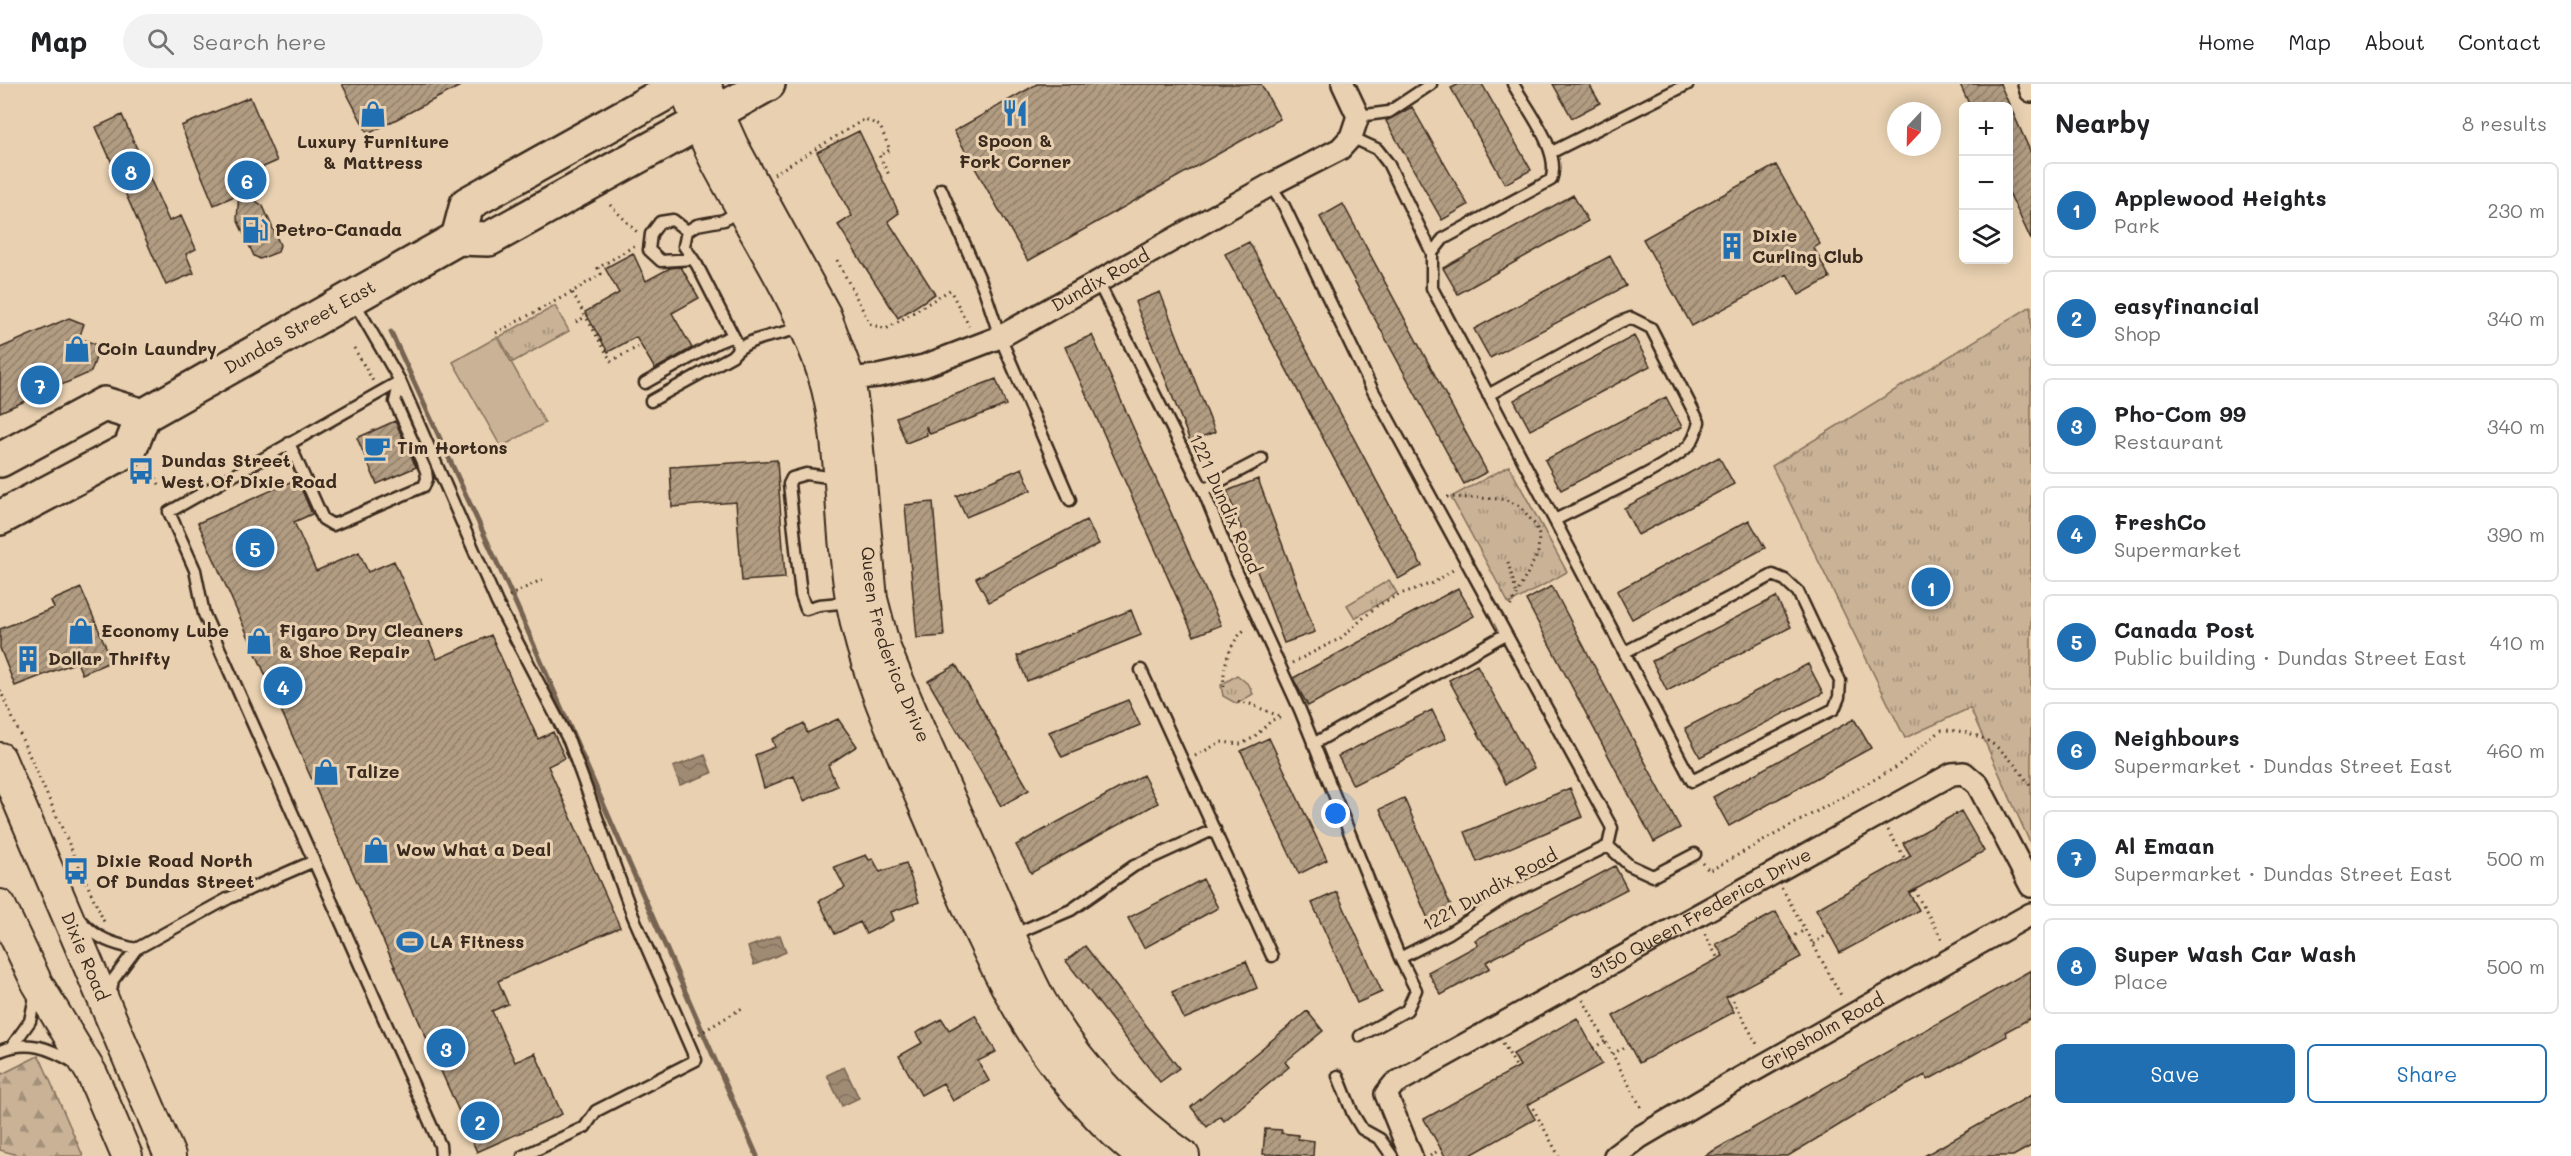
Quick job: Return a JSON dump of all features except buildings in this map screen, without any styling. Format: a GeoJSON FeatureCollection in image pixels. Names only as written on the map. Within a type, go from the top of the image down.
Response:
{"type":"FeatureCollection","features":[{"type":"Feature","properties":{"kind":"main road"},"geometry":{"type":"LineString","coordinates":[[573,145],[584,132],[614,111],[632,91],[634,84]]}},
{"type":"Feature","properties":{"kind":"main road"},"geometry":{"type":"LineString","coordinates":[[682,84],[467,204],[458,238],[489,239],[707,106],[768,84]]}},
{"type":"Feature","properties":{"kind":"main road","name":"Dundas Street East"},"geometry":{"type":"LineString","coordinates":[[143,416],[458,238]]}},
{"type":"Feature","properties":{"kind":"main road"},"geometry":{"type":"LineString","coordinates":[[0,460],[104,404],[143,416],[130,449],[0,518]]}},
{"type":"Feature","properties":{"kind":"street","name":"Queen Frederica Drive"},"geometry":{"type":"LineString","coordinates":[[682,84],[707,106],[733,146],[814,320],[837,380],[855,418],[862,601]]}},
{"type":"Feature","properties":{"kind":"street"},"geometry":{"type":"LineString","coordinates":[[1342,84],[1354,127]]}},
{"type":"Feature","properties":{"kind":"street"},"geometry":{"type":"LineString","coordinates":[[2029,84],[2031,91]]}},
{"type":"Feature","properties":{"kind":"street","name":"Queen Frederica Drive"},"geometry":{"type":"LineString","coordinates":[[707,106],[741,209],[814,320]]}},
{"type":"Feature","properties":{"kind":"street","name":"Dundix Road"},"geometry":{"type":"LineString","coordinates":[[837,380],[878,376],[924,366],[1000,337],[1270,185],[1340,149],[1354,127]]}},
{"type":"Feature","properties":{"kind":"street","name":"Queen Frederica Drive"},"geometry":{"type":"LineString","coordinates":[[837,380],[843,552],[862,601],[885,648],[904,695],[999,944],[1045,1055],[1104,1122],[1141,1156]]}},
{"type":"Feature","properties":{"kind":"street","name":"Dixie Road"},"geometry":{"type":"LineString","coordinates":[[0,758],[170,1156]]}},
{"type":"Feature","properties":{"kind":"street","name":"3150 Queen Frederica Drive"},"geometry":{"type":"LineString","coordinates":[[1411,1156],[1386,1094],[1394,1084],[1952,774],[1964,773],[1978,785],[2031,886]]}},
{"type":"Feature","properties":{"kind":"street"},"geometry":{"type":"LineString","coordinates":[[0,905],[37,983],[92,1074],[127,1156]]}},
{"type":"Feature","properties":{"kind":"street","name":"Gripsholm Road"},"geometry":{"type":"LineString","coordinates":[[1615,1156],[1640,1137],[1767,1063],[2031,914]]}},
{"type":"Feature","properties":{"kind":"street","name":"Queen Frederica Drive"},"geometry":{"type":"LineString","coordinates":[[999,944],[1040,999],[1070,1047],[1100,1083],[1136,1118],[1184,1156]]}},
{"type":"Feature","properties":{"kind":"lane"},"geometry":{"type":"LineString","coordinates":[[1431,84],[1389,112],[1354,127],[1388,163],[1432,253],[1432,288],[1692,781],[1834,709],[1839,697],[1840,681],[1798,592],[1785,580],[1773,575],[1625,652]]}},
{"type":"Feature","properties":{"kind":"lane"},"geometry":{"type":"LineString","coordinates":[[1432,253],[1443,239],[1551,180],[1555,169],[1552,152],[1513,84]]}},
{"type":"Feature","properties":{"kind":"lane"},"geometry":{"type":"LineString","coordinates":[[1552,152],[1688,84]]}},
{"type":"Feature","properties":{"kind":"lane"},"geometry":{"type":"LineString","coordinates":[[1270,185],[1284,206],[1371,389],[1612,828],[1608,846],[1629,865],[1653,876],[1695,854]]}},
{"type":"Feature","properties":{"kind":"lane"},"geometry":{"type":"LineString","coordinates":[[941,189],[984,289],[1000,337],[1070,500]]}},
{"type":"Feature","properties":{"kind":"lane"},"geometry":{"type":"LineString","coordinates":[[739,347],[684,246],[687,231],[697,225],[724,220],[741,209]]}},
{"type":"Feature","properties":{"kind":"lane"},"geometry":{"type":"LineString","coordinates":[[687,231],[673,220],[660,222],[646,240],[649,250],[661,261],[693,259]]}},
{"type":"Feature","properties":{"kind":"lane","name":"1221 Dundix Road"},"geometry":{"type":"LineString","coordinates":[[1098,282],[1203,490],[1300,710],[1400,958],[1416,990],[1407,1010],[1360,1036]]}},
{"type":"Feature","properties":{"kind":"lane"},"geometry":{"type":"LineString","coordinates":[[352,297],[400,381],[497,603],[569,741],[633,916],[696,1060],[597,1111],[585,1127],[523,1156]]}},
{"type":"Feature","properties":{"kind":"lane"},"geometry":{"type":"LineString","coordinates":[[1488,394],[1620,322],[1631,318],[1651,328],[1699,422],[1696,434],[1690,445],[1670,459],[1555,520]]}},
{"type":"Feature","properties":{"kind":"lane"},"geometry":{"type":"LineString","coordinates":[[651,401],[732,356],[739,347],[760,338],[784,334],[814,320]]}},
{"type":"Feature","properties":{"kind":"lane"},"geometry":{"type":"LineString","coordinates":[[645,383],[733,336]]}},
{"type":"Feature","properties":{"kind":"lane"},"geometry":{"type":"LineString","coordinates":[[289,443],[323,519],[333,525],[424,486],[427,479],[426,471],[395,402],[400,381]]}},
{"type":"Feature","properties":{"kind":"lane"},"geometry":{"type":"LineString","coordinates":[[400,381],[169,512],[195,570],[204,614],[440,1145],[441,1156]]}},
{"type":"Feature","properties":{"kind":"lane"},"geometry":{"type":"LineString","coordinates":[[1203,490],[1262,459]]}},
{"type":"Feature","properties":{"kind":"lane"},"geometry":{"type":"LineString","coordinates":[[839,478],[806,474],[792,478],[789,484],[801,595],[806,609],[819,605],[862,601]]}},
{"type":"Feature","properties":{"kind":"lane"},"geometry":{"type":"LineString","coordinates":[[1312,744],[1504,635]]}},
{"type":"Feature","properties":{"kind":"lane"},"geometry":{"type":"LineString","coordinates":[[1141,670],[1272,956]]}},
{"type":"Feature","properties":{"kind":"lane"},"geometry":{"type":"LineString","coordinates":[[999,944],[1071,910],[1134,866],[1215,828]]}},
{"type":"Feature","properties":{"kind":"lane","name":"1221 Dundix Road"},"geometry":{"type":"LineString","coordinates":[[1400,958],[1449,933],[1508,895],[1608,846]]}},
{"type":"Feature","properties":{"kind":"lane"},"geometry":{"type":"LineString","coordinates":[[107,1013],[112,980],[136,949],[230,898],[314,861]]}},
{"type":"Feature","properties":{"kind":"lane"},"geometry":{"type":"LineString","coordinates":[[63,901],[93,934],[105,941],[136,949]]}},
{"type":"Feature","properties":{"kind":"lane"},"geometry":{"type":"LineString","coordinates":[[13,1046],[30,1021],[37,983]]}},
{"type":"Feature","properties":{"kind":"lane"},"geometry":{"type":"LineString","coordinates":[[0,1051],[13,1046],[37,1045],[53,1050],[92,1074]]}},
{"type":"Feature","properties":{"kind":"lane"},"geometry":{"type":"LineString","coordinates":[[1338,1076],[1353,1114],[1362,1129],[1380,1139],[1392,1156]]}},
{"type":"Feature","properties":{"kind":"path"},"geometry":{"type":"LineString","coordinates":[[771,177],[865,118],[880,126],[890,150],[879,155],[889,175]]}},
{"type":"Feature","properties":{"kind":"path"},"geometry":{"type":"LineString","coordinates":[[496,333],[602,274],[598,268],[646,240],[610,205]]}},
{"type":"Feature","properties":{"kind":"path"},"geometry":{"type":"LineString","coordinates":[[837,260],[870,324],[886,329],[950,290],[969,326]]}},
{"type":"Feature","properties":{"kind":"path"},"geometry":{"type":"LineString","coordinates":[[572,292],[611,361],[638,347]]}},
{"type":"Feature","properties":{"kind":"path"},"geometry":{"type":"LineString","coordinates":[[576,322],[586,317]]}},
{"type":"Feature","properties":{"kind":"path"},"geometry":{"type":"LineString","coordinates":[[150,467],[160,486]]}},
{"type":"Feature","properties":{"kind":"path"},"geometry":{"type":"LineString","coordinates":[[1434,504],[1451,495],[1490,497],[1514,503],[1526,512],[1536,526],[1539,544],[1531,566],[1516,592],[1511,607],[1496,619]]}},
{"type":"Feature","properties":{"kind":"path"},"geometry":{"type":"LineString","coordinates":[[1280,669],[1341,638],[1355,623],[1377,606],[1400,594],[1432,583],[1465,562]]}},
{"type":"Feature","properties":{"kind":"path"},"geometry":{"type":"LineString","coordinates":[[1508,562],[1516,592]]}},
{"type":"Feature","properties":{"kind":"path"},"geometry":{"type":"LineString","coordinates":[[507,597],[543,579]]}},
{"type":"Feature","properties":{"kind":"path"},"geometry":{"type":"LineString","coordinates":[[1224,687],[1226,663],[1234,642],[1243,630],[1259,620]]}},
{"type":"Feature","properties":{"kind":"path"},"geometry":{"type":"LineString","coordinates":[[1238,702],[1250,704],[1282,717]]}},
{"type":"Feature","properties":{"kind":"path"},"geometry":{"type":"LineString","coordinates":[[1185,762],[1221,742],[1241,744],[1252,738],[1272,720],[1300,710]]}},
{"type":"Feature","properties":{"kind":"path"},"geometry":{"type":"LineString","coordinates":[[1695,854],[1709,871],[1895,768],[1942,730],[1972,734],[1999,746],[2031,786]]}},
{"type":"Feature","properties":{"kind":"path"},"geometry":{"type":"LineString","coordinates":[[1879,814],[1905,859]]}},
{"type":"Feature","properties":{"kind":"path"},"geometry":{"type":"LineString","coordinates":[[1773,872],[1842,997]]}},
{"type":"Feature","properties":{"kind":"path"},"geometry":{"type":"LineString","coordinates":[[1914,890],[1953,958]]}},
{"type":"Feature","properties":{"kind":"path"},"geometry":{"type":"LineString","coordinates":[[1695,916],[1718,959]]}},
{"type":"Feature","properties":{"kind":"path"},"geometry":{"type":"LineString","coordinates":[[1790,938],[1805,930]]}},
{"type":"Feature","properties":{"kind":"path"},"geometry":{"type":"LineString","coordinates":[[1813,944],[1829,933]]}},
{"type":"Feature","properties":{"kind":"path"},"geometry":{"type":"LineString","coordinates":[[1574,983],[1642,1108]]}},
{"type":"Feature","properties":{"kind":"path"},"geometry":{"type":"LineString","coordinates":[[1730,995],[1767,1063]]}},
{"type":"Feature","properties":{"kind":"path"},"geometry":{"type":"LineString","coordinates":[[698,1035],[711,1029],[744,1006]]}},
{"type":"Feature","properties":{"kind":"path"},"geometry":{"type":"LineString","coordinates":[[1495,1028],[1517,1068]]}},
{"type":"Feature","properties":{"kind":"path"},"geometry":{"type":"LineString","coordinates":[[1593,1048],[1605,1041]]}},
{"type":"Feature","properties":{"kind":"path"},"geometry":{"type":"LineString","coordinates":[[1612,1054],[1629,1044]]}},
{"type":"Feature","properties":{"kind":"path"},"geometry":{"type":"LineString","coordinates":[[1530,1103],[1558,1156]]}},
{"type":"Feature","properties":{"kind":"path"},"geometry":{"type":"LineString","coordinates":[[1430,1156],[1441,1149]]}},
{"type":"Feature","properties":{"kind":"green space"},"geometry":{"type":"Polygon","coordinates":[[[555,306],[569,331],[513,362],[499,337],[555,306]]]}},
{"type":"Feature","properties":{"kind":"green space"},"geometry":{"type":"Polygon","coordinates":[[[2031,306],[2031,845],[1970,708],[1905,738],[1772,466],[2031,306]]]}},
{"type":"Feature","properties":{"kind":"green space"},"geometry":{"type":"Polygon","coordinates":[[[497,337],[545,423],[501,447],[453,362],[497,337]]]}},
{"type":"Feature","properties":{"kind":"green space"},"geometry":{"type":"Polygon","coordinates":[[[1509,466],[1567,572],[1509,604],[1451,497],[1509,466]]]}},
{"type":"Feature","properties":{"kind":"green space"},"geometry":{"type":"Polygon","coordinates":[[[1389,580],[1397,593],[1355,618],[1347,605],[1389,580]]]}},
{"type":"Feature","properties":{"kind":"green space"},"geometry":{"type":"Polygon","coordinates":[[[1237,675],[1249,685],[1253,694],[1237,704],[1223,696],[1221,685],[1237,675]]]}},
{"type":"Feature","properties":{"kind":"green space"},"geometry":{"type":"Polygon","coordinates":[[[38,1056],[83,1156],[21,1156],[0,1150],[0,1075],[38,1056]]]}},
{"type":"Feature","properties":{"kind":"water"},"geometry":{"type":"Polygon","coordinates":[[[705,755],[712,773],[680,785],[673,767],[705,755]]]}},
{"type":"Feature","properties":{"kind":"water"},"geometry":{"type":"Polygon","coordinates":[[[780,935],[786,952],[754,965],[748,947],[780,935]]]}},
{"type":"Feature","properties":{"kind":"water"},"geometry":{"type":"Polygon","coordinates":[[[844,1067],[859,1098],[842,1106],[827,1075],[844,1067]]]}},
{"type":"Feature","properties":{"kind":"waterway"},"geometry":{"type":"LineString","coordinates":[[391,332],[516,604],[757,1156]]}},
{"type":"Feature","properties":{"kind":"place","name":"Spoon & Fork Corner"},"geometry":{"type":"Point","coordinates":[1015,113]}},
{"type":"Feature","properties":{"kind":"place","name":"Luxury Furniture & Mattress"},"geometry":{"type":"Point","coordinates":[373,114]}},
{"type":"Feature","properties":{"kind":"place","name":"Super Wash Car Wash"},"geometry":{"type":"Point","coordinates":[131,171]}},
{"type":"Feature","properties":{"kind":"place","name":"Neighbours"},"geometry":{"type":"Point","coordinates":[247,180]}},
{"type":"Feature","properties":{"kind":"place","name":"Petro-Canada"},"geometry":{"type":"Point","coordinates":[255,230]}},
{"type":"Feature","properties":{"kind":"place","name":"Dixie Curling Club"},"geometry":{"type":"Point","coordinates":[1732,246]}},
{"type":"Feature","properties":{"kind":"place","name":"Coin Laundry"},"geometry":{"type":"Point","coordinates":[77,349]}},
{"type":"Feature","properties":{"kind":"place","name":"Al Emaan"},"geometry":{"type":"Point","coordinates":[40,385]}},
{"type":"Feature","properties":{"kind":"place","name":"Tim Hortons"},"geometry":{"type":"Point","coordinates":[377,448]}},
{"type":"Feature","properties":{"kind":"place","name":"Dundas Street West Of Dixie Road"},"geometry":{"type":"Point","coordinates":[141,471]}},
{"type":"Feature","properties":{"kind":"place","name":"Canada Post"},"geometry":{"type":"Point","coordinates":[255,548]}},
{"type":"Feature","properties":{"kind":"place","name":"Applewood Heights"},"geometry":{"type":"Point","coordinates":[1931,587]}},
{"type":"Feature","properties":{"kind":"place","name":"Economy Lube"},"geometry":{"type":"Point","coordinates":[81,631]}},
{"type":"Feature","properties":{"kind":"place","name":"Figaro Dry Cleaners & Shoe Repair"},"geometry":{"type":"Point","coordinates":[259,641]}},
{"type":"Feature","properties":{"kind":"place","name":"Dollar Thrifty"},"geometry":{"type":"Point","coordinates":[28,659]}},
{"type":"Feature","properties":{"kind":"place","name":"FreshCo"},"geometry":{"type":"Point","coordinates":[283,686]}},
{"type":"Feature","properties":{"kind":"place","name":"Talize"},"geometry":{"type":"Point","coordinates":[326,772]}},
{"type":"Feature","properties":{"kind":"place","name":"Wow What a Deal"},"geometry":{"type":"Point","coordinates":[376,850]}},
{"type":"Feature","properties":{"kind":"place","name":"Dixie Road North Of Dundas Street"},"geometry":{"type":"Point","coordinates":[76,871]}},
{"type":"Feature","properties":{"kind":"place","name":"LA Fitness"},"geometry":{"type":"Point","coordinates":[410,942]}},
{"type":"Feature","properties":{"kind":"place","name":"Pho-Com 99"},"geometry":{"type":"Point","coordinates":[446,1048]}},
{"type":"Feature","properties":{"kind":"place","name":"easyfinancial"},"geometry":{"type":"Point","coordinates":[480,1121]}}]}
